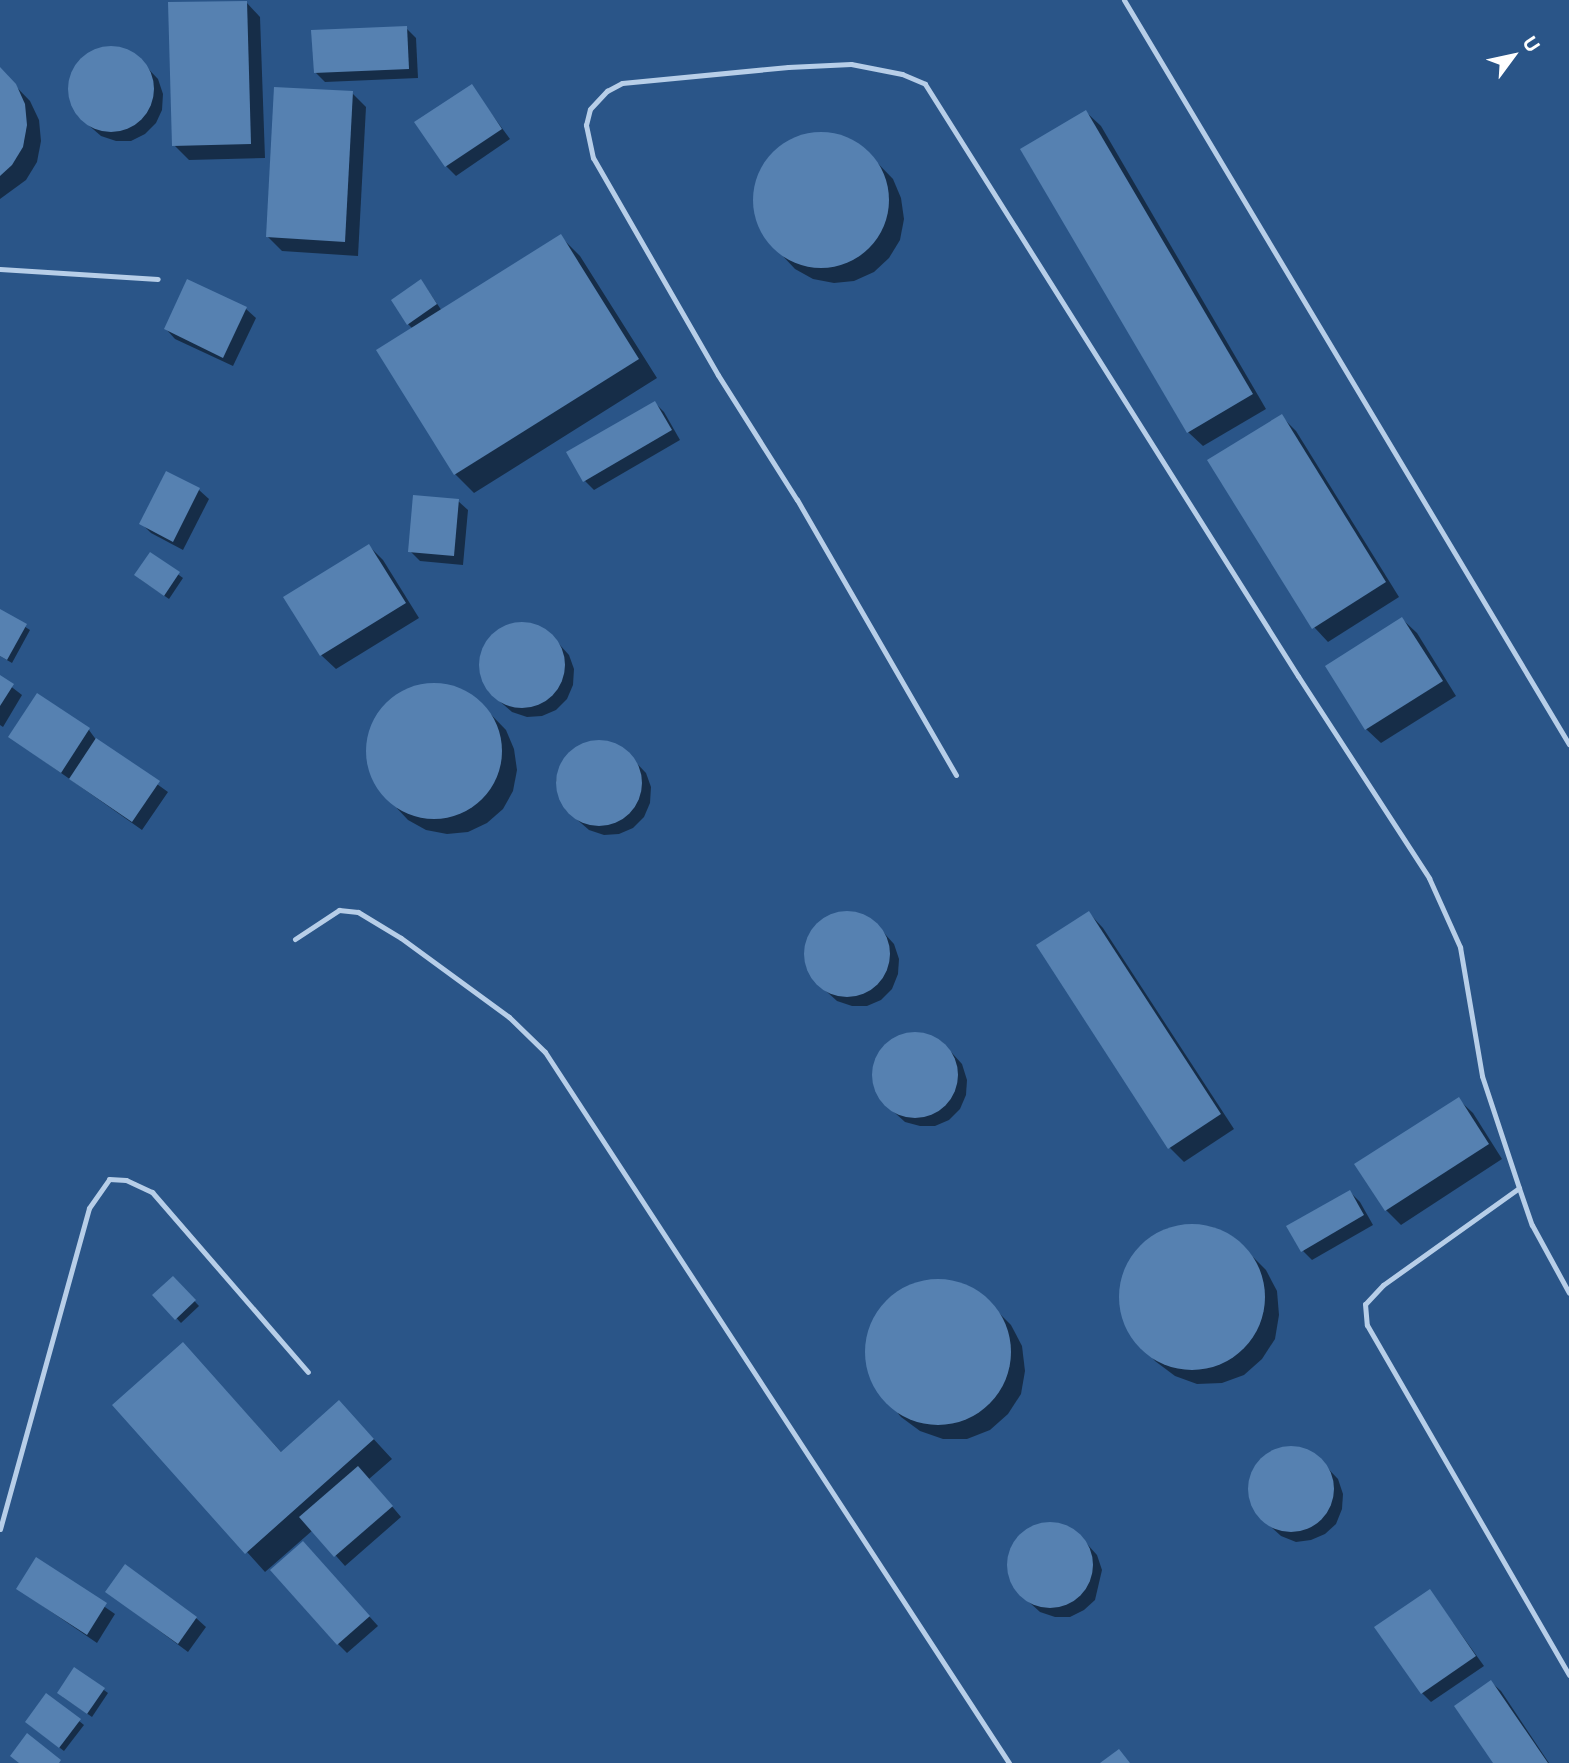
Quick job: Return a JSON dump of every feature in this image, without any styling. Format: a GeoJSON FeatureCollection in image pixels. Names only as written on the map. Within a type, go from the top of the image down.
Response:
{"type":"FeatureCollection","features":[{"type":"Feature","properties":{"kind":"lane"},"geometry":{"type":"LineString","coordinates":[[1124,0],[1569,744]]}},
{"type":"Feature","properties":{"kind":"lane"},"geometry":{"type":"LineString","coordinates":[[956,775],[797,500],[718,375],[593,158],[586,125],[590,109],[607,91],[622,83],[788,67],[851,64],[902,74],[925,84],[1298,676],[1429,878],[1460,947],[1482,1076],[1519,1188],[1532,1225],[1569,1293]]}},
{"type":"Feature","properties":{"kind":"lane"},"geometry":{"type":"LineString","coordinates":[[0,269],[158,279]]}},
{"type":"Feature","properties":{"kind":"lane"},"geometry":{"type":"LineString","coordinates":[[295,939],[340,910],[358,912],[401,939],[509,1017],[545,1052],[1009,1763]]}},
{"type":"Feature","properties":{"kind":"lane"},"geometry":{"type":"LineString","coordinates":[[0,1529],[89,1208],[108,1179],[126,1180],[152,1192],[308,1372]]}},
{"type":"Feature","properties":{"kind":"lane"},"geometry":{"type":"LineString","coordinates":[[1519,1188],[1383,1285],[1365,1304],[1367,1325],[1569,1675]]}},
{"type":"Feature","properties":{"kind":"building"},"geometry":{"type":"Polygon","coordinates":[[[247,1],[251,144],[172,146],[168,2],[247,1]]]}},
{"type":"Feature","properties":{"kind":"building"},"geometry":{"type":"Polygon","coordinates":[[[407,26],[409,69],[314,73],[311,30],[407,26]]]}},
{"type":"Feature","properties":{"kind":"building"},"geometry":{"type":"Polygon","coordinates":[[[103,46],[119,46],[142,58],[151,72],[154,89],[151,106],[142,120],[119,132],[103,132],[87,125],[75,113],[68,97],[68,81],[75,65],[87,53],[103,46]]]}},
{"type":"Feature","properties":{"kind":"building"},"geometry":{"type":"Polygon","coordinates":[[[0,67],[16,84],[25,104],[27,125],[23,147],[12,165],[0,176],[0,67]]]}},
{"type":"Feature","properties":{"kind":"building"},"geometry":{"type":"Polygon","coordinates":[[[472,84],[502,129],[445,167],[414,122],[472,84]]]}},
{"type":"Feature","properties":{"kind":"building"},"geometry":{"type":"Polygon","coordinates":[[[274,87],[353,91],[345,242],[266,237],[274,87]]]}},
{"type":"Feature","properties":{"kind":"building"},"geometry":{"type":"Polygon","coordinates":[[[1086,110],[1253,394],[1187,433],[1020,149],[1086,110]]]}},
{"type":"Feature","properties":{"kind":"building"},"geometry":{"type":"Polygon","coordinates":[[[821,132],[847,137],[869,152],[884,174],[889,200],[884,226],[869,248],[847,263],[821,268],[795,263],[773,248],[758,226],[753,200],[758,174],[773,152],[795,137],[821,132]]]}},
{"type":"Feature","properties":{"kind":"building"},"geometry":{"type":"Polygon","coordinates":[[[561,234],[639,359],[454,475],[376,350],[561,234]]]}},
{"type":"Feature","properties":{"kind":"building"},"geometry":{"type":"Polygon","coordinates":[[[187,279],[247,307],[223,358],[164,329],[187,279]]]}},
{"type":"Feature","properties":{"kind":"building"},"geometry":{"type":"Polygon","coordinates":[[[421,279],[437,304],[407,325],[391,300],[421,279]]]}},
{"type":"Feature","properties":{"kind":"building"},"geometry":{"type":"Polygon","coordinates":[[[655,401],[672,430],[583,482],[566,452],[655,401]]]}},
{"type":"Feature","properties":{"kind":"building"},"geometry":{"type":"Polygon","coordinates":[[[1282,414],[1386,582],[1312,629],[1207,460],[1282,414]]]}},
{"type":"Feature","properties":{"kind":"building"},"geometry":{"type":"Polygon","coordinates":[[[166,471],[200,488],[173,542],[139,524],[166,471]]]}},
{"type":"Feature","properties":{"kind":"building"},"geometry":{"type":"Polygon","coordinates":[[[413,495],[459,499],[454,556],[408,552],[413,495]]]}},
{"type":"Feature","properties":{"kind":"building"},"geometry":{"type":"Polygon","coordinates":[[[369,544],[406,603],[320,656],[283,597],[369,544]]]}},
{"type":"Feature","properties":{"kind":"building"},"geometry":{"type":"Polygon","coordinates":[[[150,552],[180,572],[164,596],[134,575],[150,552]]]}},
{"type":"Feature","properties":{"kind":"building"},"geometry":{"type":"Polygon","coordinates":[[[0,609],[27,624],[7,660],[0,656],[0,609]]]}},
{"type":"Feature","properties":{"kind":"building"},"geometry":{"type":"Polygon","coordinates":[[[1402,617],[1443,681],[1365,730],[1325,666],[1402,617]]]}},
{"type":"Feature","properties":{"kind":"building"},"geometry":{"type":"Polygon","coordinates":[[[514,622],[530,622],[553,634],[562,648],[565,665],[562,682],[553,696],[530,708],[514,708],[498,701],[486,689],[479,673],[479,657],[486,641],[498,629],[514,622]]]}},
{"type":"Feature","properties":{"kind":"building"},"geometry":{"type":"Polygon","coordinates":[[[0,675],[14,684],[0,706],[0,675]]]}},
{"type":"Feature","properties":{"kind":"building"},"geometry":{"type":"Polygon","coordinates":[[[434,683],[460,688],[482,703],[497,725],[502,751],[497,777],[482,799],[460,814],[434,819],[408,814],[386,799],[371,777],[366,751],[371,725],[386,703],[408,688],[434,683]]]}},
{"type":"Feature","properties":{"kind":"building"},"geometry":{"type":"Polygon","coordinates":[[[37,693],[90,728],[61,773],[8,737],[37,693]]]}},
{"type":"Feature","properties":{"kind":"building"},"geometry":{"type":"Polygon","coordinates":[[[96,738],[160,781],[132,822],[69,779],[96,738]]]}},
{"type":"Feature","properties":{"kind":"building"},"geometry":{"type":"Polygon","coordinates":[[[591,740],[607,740],[630,752],[639,766],[642,783],[639,800],[630,814],[607,826],[591,826],[575,819],[563,807],[556,791],[556,775],[563,759],[575,747],[591,740]]]}},
{"type":"Feature","properties":{"kind":"building"},"geometry":{"type":"Polygon","coordinates":[[[847,911],[864,914],[878,923],[887,937],[890,954],[887,971],[878,985],[864,994],[847,997],[830,994],[816,985],[807,971],[804,954],[807,937],[816,923],[830,914],[847,911]]]}},
{"type":"Feature","properties":{"kind":"building"},"geometry":{"type":"Polygon","coordinates":[[[1089,911],[1221,1114],[1168,1149],[1036,945],[1089,911]]]}},
{"type":"Feature","properties":{"kind":"building"},"geometry":{"type":"Polygon","coordinates":[[[915,1032],[932,1035],[946,1044],[955,1058],[958,1075],[955,1092],[946,1106],[932,1115],[915,1118],[898,1115],[884,1106],[875,1092],[872,1075],[875,1058],[884,1044],[898,1035],[915,1032]]]}},
{"type":"Feature","properties":{"kind":"building"},"geometry":{"type":"Polygon","coordinates":[[[1459,1097],[1489,1144],[1385,1211],[1354,1164],[1459,1097]]]}},
{"type":"Feature","properties":{"kind":"building"},"geometry":{"type":"Polygon","coordinates":[[[1350,1190],[1364,1215],[1301,1252],[1286,1226],[1350,1190]]]}},
{"type":"Feature","properties":{"kind":"building"},"geometry":{"type":"Polygon","coordinates":[[[1192,1224],[1220,1230],[1244,1245],[1259,1269],[1265,1297],[1259,1325],[1244,1349],[1220,1364],[1192,1370],[1164,1364],[1140,1349],[1125,1325],[1119,1297],[1125,1269],[1140,1245],[1164,1230],[1192,1224]]]}},
{"type":"Feature","properties":{"kind":"building"},"geometry":{"type":"Polygon","coordinates":[[[173,1276],[196,1300],[175,1320],[152,1295],[173,1276]]]}},
{"type":"Feature","properties":{"kind":"building"},"geometry":{"type":"Polygon","coordinates":[[[938,1279],[966,1285],[990,1300],[1005,1324],[1011,1352],[1005,1380],[990,1404],[966,1419],[938,1425],[910,1419],[886,1404],[871,1380],[865,1352],[871,1324],[886,1300],[910,1285],[938,1279]]]}},
{"type":"Feature","properties":{"kind":"building"},"geometry":{"type":"Polygon","coordinates":[[[183,1342],[281,1452],[339,1400],[374,1439],[245,1554],[112,1405],[183,1342]]]}},
{"type":"Feature","properties":{"kind":"building"},"geometry":{"type":"Polygon","coordinates":[[[1291,1446],[1308,1449],[1322,1458],[1331,1472],[1334,1489],[1331,1506],[1322,1520],[1308,1529],[1291,1532],[1274,1529],[1260,1520],[1251,1506],[1248,1489],[1251,1472],[1260,1458],[1274,1449],[1291,1446]]]}},
{"type":"Feature","properties":{"kind":"building"},"geometry":{"type":"Polygon","coordinates":[[[358,1466],[393,1506],[334,1557],[299,1517],[358,1466]]]}},
{"type":"Feature","properties":{"kind":"building"},"geometry":{"type":"Polygon","coordinates":[[[1050,1522],[1067,1525],[1081,1534],[1090,1548],[1093,1565],[1090,1582],[1081,1596],[1067,1605],[1050,1608],[1033,1605],[1019,1596],[1010,1582],[1007,1565],[1010,1548],[1019,1534],[1033,1525],[1050,1522]]]}},
{"type":"Feature","properties":{"kind":"building"},"geometry":{"type":"Polygon","coordinates":[[[303,1541],[370,1616],[337,1645],[270,1570],[303,1541]]]}},
{"type":"Feature","properties":{"kind":"building"},"geometry":{"type":"Polygon","coordinates":[[[36,1557],[107,1603],[87,1635],[16,1589],[36,1557]]]}},
{"type":"Feature","properties":{"kind":"building"},"geometry":{"type":"Polygon","coordinates":[[[125,1564],[197,1617],[178,1644],[105,1592],[125,1564]]]}},
{"type":"Feature","properties":{"kind":"building"},"geometry":{"type":"Polygon","coordinates":[[[1430,1589],[1476,1656],[1421,1694],[1374,1627],[1430,1589]]]}},
{"type":"Feature","properties":{"kind":"building"},"geometry":{"type":"Polygon","coordinates":[[[74,1667],[105,1688],[87,1714],[57,1693],[74,1667]]]}},
{"type":"Feature","properties":{"kind":"building"},"geometry":{"type":"Polygon","coordinates":[[[1491,1680],[1548,1763],[1493,1763],[1454,1706],[1491,1680]]]}},
{"type":"Feature","properties":{"kind":"building"},"geometry":{"type":"Polygon","coordinates":[[[46,1693],[81,1719],[59,1748],[25,1722],[46,1693]]]}},
{"type":"Feature","properties":{"kind":"building"},"geometry":{"type":"Polygon","coordinates":[[[27,1733],[61,1760],[59,1763],[19,1763],[10,1756],[27,1733]]]}},
{"type":"Feature","properties":{"kind":"building"},"geometry":{"type":"Polygon","coordinates":[[[1119,1749],[1130,1763],[1100,1763],[1119,1749]]]}}]}
